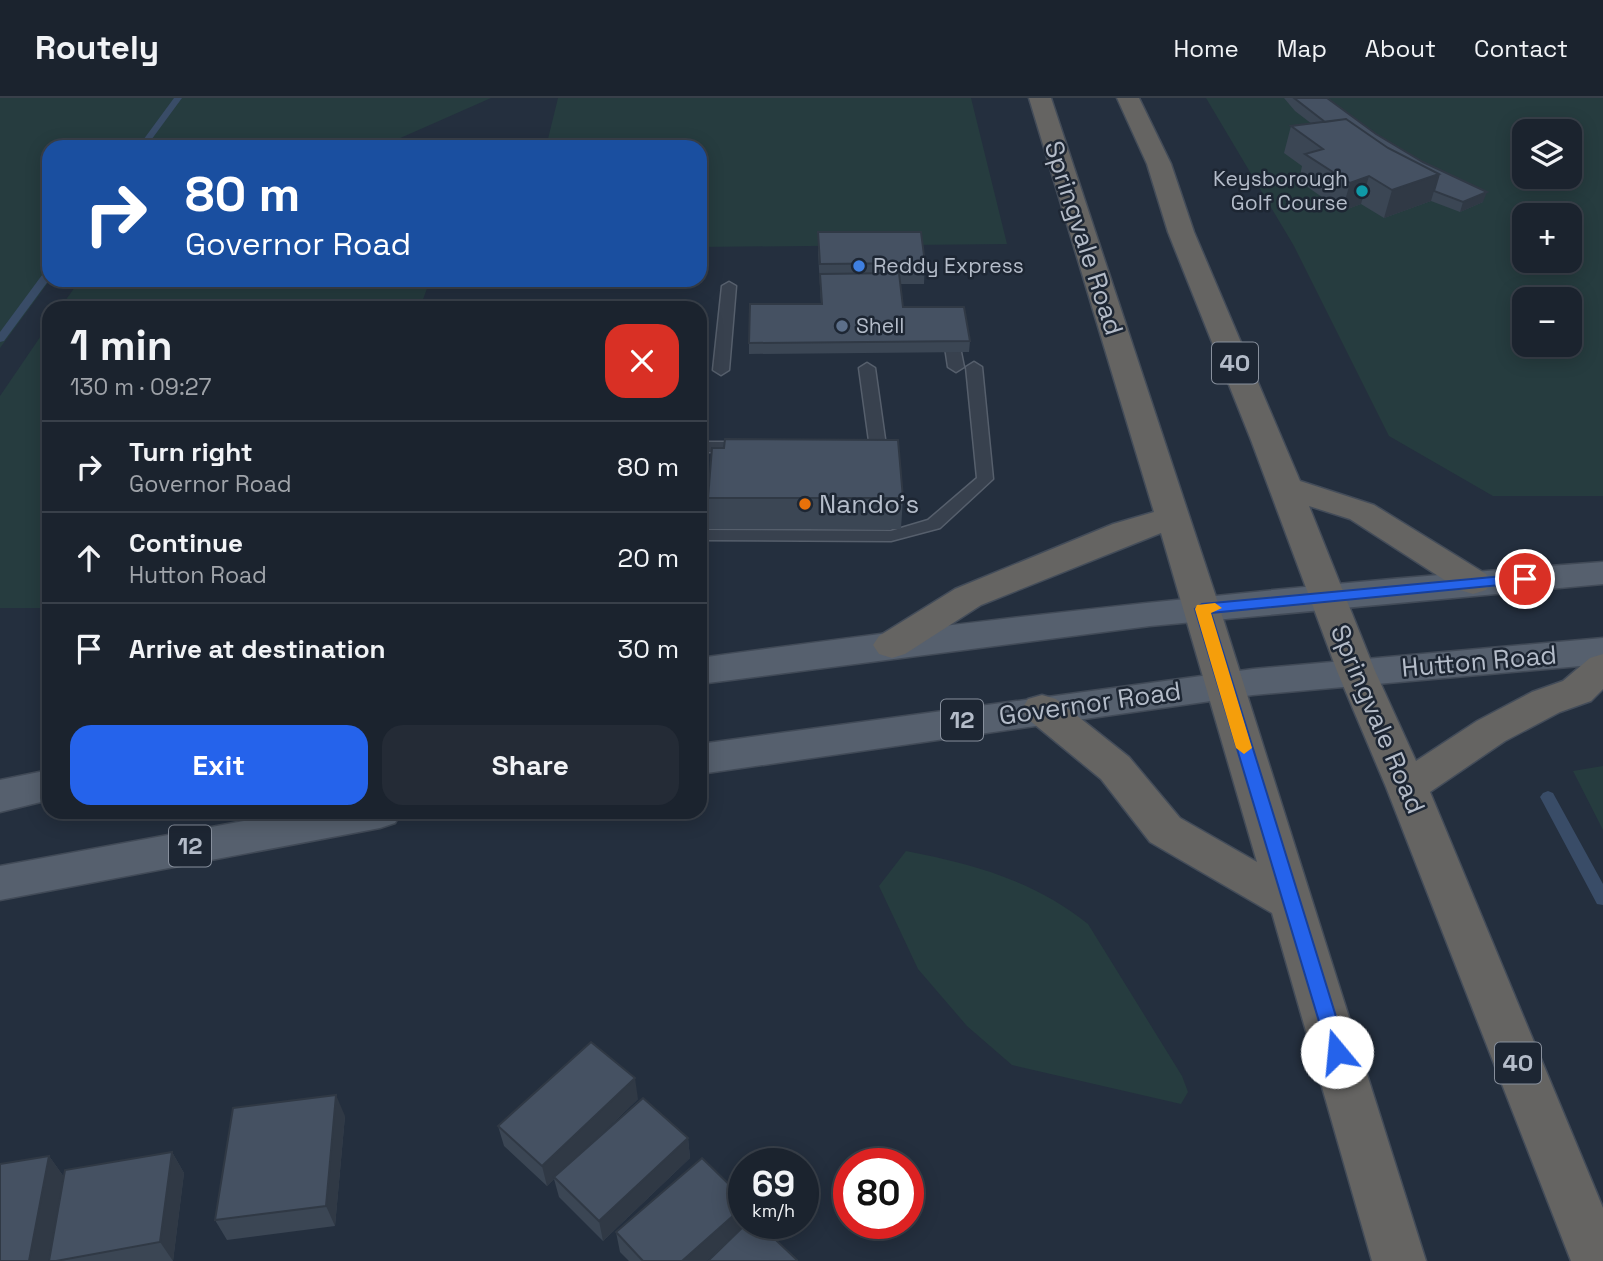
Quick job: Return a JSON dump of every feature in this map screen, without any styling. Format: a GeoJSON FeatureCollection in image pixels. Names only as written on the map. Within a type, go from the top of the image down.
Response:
{"type":"FeatureCollection","features":[{"type":"Feature","properties":{"kind":"highway","name":"Springvale Road"},"geometry":{"type":"LineString","coordinates":[[1040,98],[1202,609],[1399,1261]]}},
{"type":"Feature","properties":{"kind":"highway","name":"Springvale Road"},"geometry":{"type":"LineString","coordinates":[[1128,98],[1159,164],[1190,253],[1286,488],[1356,671],[1407,788],[1598,1261]]}},
{"type":"Feature","properties":{"kind":"highway"},"geometry":{"type":"LineString","coordinates":[[1286,488],[1362,512],[1473,582]]}},
{"type":"Feature","properties":{"kind":"highway"},"geometry":{"type":"LineString","coordinates":[[892,645],[968,597],[1125,532],[1173,518]]}},
{"type":"Feature","properties":{"kind":"highway"},"geometry":{"type":"LineString","coordinates":[[1407,788],[1491,730],[1546,702],[1577,691],[1603,667]]}},
{"type":"Feature","properties":{"kind":"highway"},"geometry":{"type":"LineString","coordinates":[[1042,709],[1115,768],[1165,830],[1293,904]]}},
{"type":"Feature","properties":{"kind":"main road"},"geometry":{"type":"LineString","coordinates":[[707,670],[892,645],[1202,609],[1473,582],[1603,573]]}},
{"type":"Feature","properties":{"kind":"main road","name":"Hutton Road"},"geometry":{"type":"LineString","coordinates":[[1356,671],[1603,650]]}},
{"type":"Feature","properties":{"kind":"main road","name":"Governor Road"},"geometry":{"type":"LineString","coordinates":[[707,758],[1042,709],[1356,671]]}},
{"type":"Feature","properties":{"kind":"main road"},"geometry":{"type":"LineString","coordinates":[[0,796],[42,787]]}},
{"type":"Feature","properties":{"kind":"main road","name":"12"},"geometry":{"type":"LineString","coordinates":[[0,883],[343,819]]}},
{"type":"Feature","properties":{"kind":"lane"},"geometry":{"type":"LineString","coordinates":[[722,370],[729,286]]}},
{"type":"Feature","properties":{"kind":"lane"},"geometry":{"type":"LineString","coordinates":[[707,535],[891,536],[934,524],[985,479],[965,367],[947,314]]}},
{"type":"Feature","properties":{"kind":"lane"},"geometry":{"type":"LineString","coordinates":[[837,447],[878,446],[867,368]]}},
{"type":"Feature","properties":{"kind":"lane"},"geometry":{"type":"LineString","coordinates":[[707,447],[769,447]]}},
{"type":"Feature","properties":{"kind":"green space"},"geometry":{"type":"Polygon","coordinates":[[[0,98],[491,98],[396,140],[42,140],[42,287],[45,287],[0,348],[0,98]]]}},
{"type":"Feature","properties":{"kind":"green space"},"geometry":{"type":"Polygon","coordinates":[[[558,98],[971,98],[1007,244],[707,247],[707,140],[548,140],[558,98]]]}},
{"type":"Feature","properties":{"kind":"green space","name":"Keysborough Golf Course"},"geometry":{"type":"Polygon","coordinates":[[[1206,98],[1603,98],[1603,496],[1493,496],[1389,436],[1294,246],[1206,98]]]}},
{"type":"Feature","properties":{"kind":"green space"},"geometry":{"type":"Polygon","coordinates":[[[75,287],[428,287],[422,301],[65,301],[75,287]]]}},
{"type":"Feature","properties":{"kind":"green space"},"geometry":{"type":"Polygon","coordinates":[[[42,334],[42,608],[0,608],[0,396],[42,334]]]}},
{"type":"Feature","properties":{"kind":"green space"},"geometry":{"type":"Polygon","coordinates":[[[1603,766],[1603,830],[1573,771],[1603,766]]]}},
{"type":"Feature","properties":{"kind":"green space"},"geometry":{"type":"Polygon","coordinates":[[[906,851],[979,868],[1025,885],[1068,909],[1088,924],[1182,1076],[1188,1092],[1181,1104],[1012,1065],[967,1026],[918,969],[879,886],[906,851]]]}},
{"type":"Feature","properties":{"kind":"building"},"geometry":{"type":"Polygon","coordinates":[[[1294,98],[1327,98],[1376,134],[1423,162],[1487,192],[1463,202],[1434,191],[1439,174],[1388,148],[1346,119],[1325,122],[1294,98]]]}},
{"type":"Feature","properties":{"kind":"building"},"geometry":{"type":"Polygon","coordinates":[[[1346,119],[1388,148],[1439,174],[1392,190],[1369,176],[1350,183],[1305,154],[1323,149],[1291,126],[1346,119]]]}},
{"type":"Feature","properties":{"kind":"building"},"geometry":{"type":"Polygon","coordinates":[[[818,232],[921,232],[925,263],[820,264],[818,232]]]}},
{"type":"Feature","properties":{"kind":"building"},"geometry":{"type":"Polygon","coordinates":[[[899,273],[903,307],[964,307],[970,341],[749,343],[750,304],[822,304],[820,274],[899,273]]]}},
{"type":"Feature","properties":{"kind":"building"},"geometry":{"type":"Polygon","coordinates":[[[725,439],[898,440],[903,498],[708,498],[712,448],[724,448],[725,439]]]}},
{"type":"Feature","properties":{"kind":"building"},"geometry":{"type":"Polygon","coordinates":[[[591,1042],[635,1078],[542,1166],[498,1126],[591,1042]]]}},
{"type":"Feature","properties":{"kind":"building"},"geometry":{"type":"Polygon","coordinates":[[[336,1095],[326,1206],[215,1220],[233,1108],[336,1095]]]}},
{"type":"Feature","properties":{"kind":"building"},"geometry":{"type":"Polygon","coordinates":[[[643,1098],[688,1138],[599,1221],[554,1177],[643,1098]]]}},
{"type":"Feature","properties":{"kind":"building"},"geometry":{"type":"Polygon","coordinates":[[[172,1152],[160,1242],[49,1261],[65,1170],[172,1152]]]}},
{"type":"Feature","properties":{"kind":"building"},"geometry":{"type":"Polygon","coordinates":[[[49,1156],[29,1261],[0,1261],[0,1164],[49,1156]]]}},
{"type":"Feature","properties":{"kind":"building"},"geometry":{"type":"Polygon","coordinates":[[[702,1158],[728,1183],[728,1220],[682,1261],[643,1261],[616,1232],[702,1158]]]}},
{"type":"Feature","properties":{"kind":"building"},"geometry":{"type":"Polygon","coordinates":[[[731,1239],[775,1239],[797,1260],[796,1261],[708,1261],[731,1239]]]}},
{"type":"Feature","properties":{"kind":"waterway"},"geometry":{"type":"LineString","coordinates":[[147,140],[178,98]]}},
{"type":"Feature","properties":{"kind":"waterway"},"geometry":{"type":"LineString","coordinates":[[0,339],[42,282]]}},
{"type":"Feature","properties":{"kind":"waterway"},"geometry":{"type":"LineString","coordinates":[[1548,797],[1603,899]]}},
{"type":"Feature","properties":{"kind":"slow traffic"},"geometry":{"type":"LineString","coordinates":[[1215,608],[1202,609],[1244,748]]}},
{"type":"Feature","properties":{"kind":"place","name":"Keysborough Golf Course"},"geometry":{"type":"Point","coordinates":[1362,191]}},
{"type":"Feature","properties":{"kind":"place","name":"Reddy Express"},"geometry":{"type":"Point","coordinates":[859,266]}},
{"type":"Feature","properties":{"kind":"place","name":"Shell"},"geometry":{"type":"Point","coordinates":[842,326]}},
{"type":"Feature","properties":{"kind":"place","name":"Nando's"},"geometry":{"type":"Point","coordinates":[805,504]}},
{"type":"Feature","properties":{"kind":"route"},"geometry":{"type":"LineString","coordinates":[[1337,1052],[1202,609],[1525,579]]}}]}
